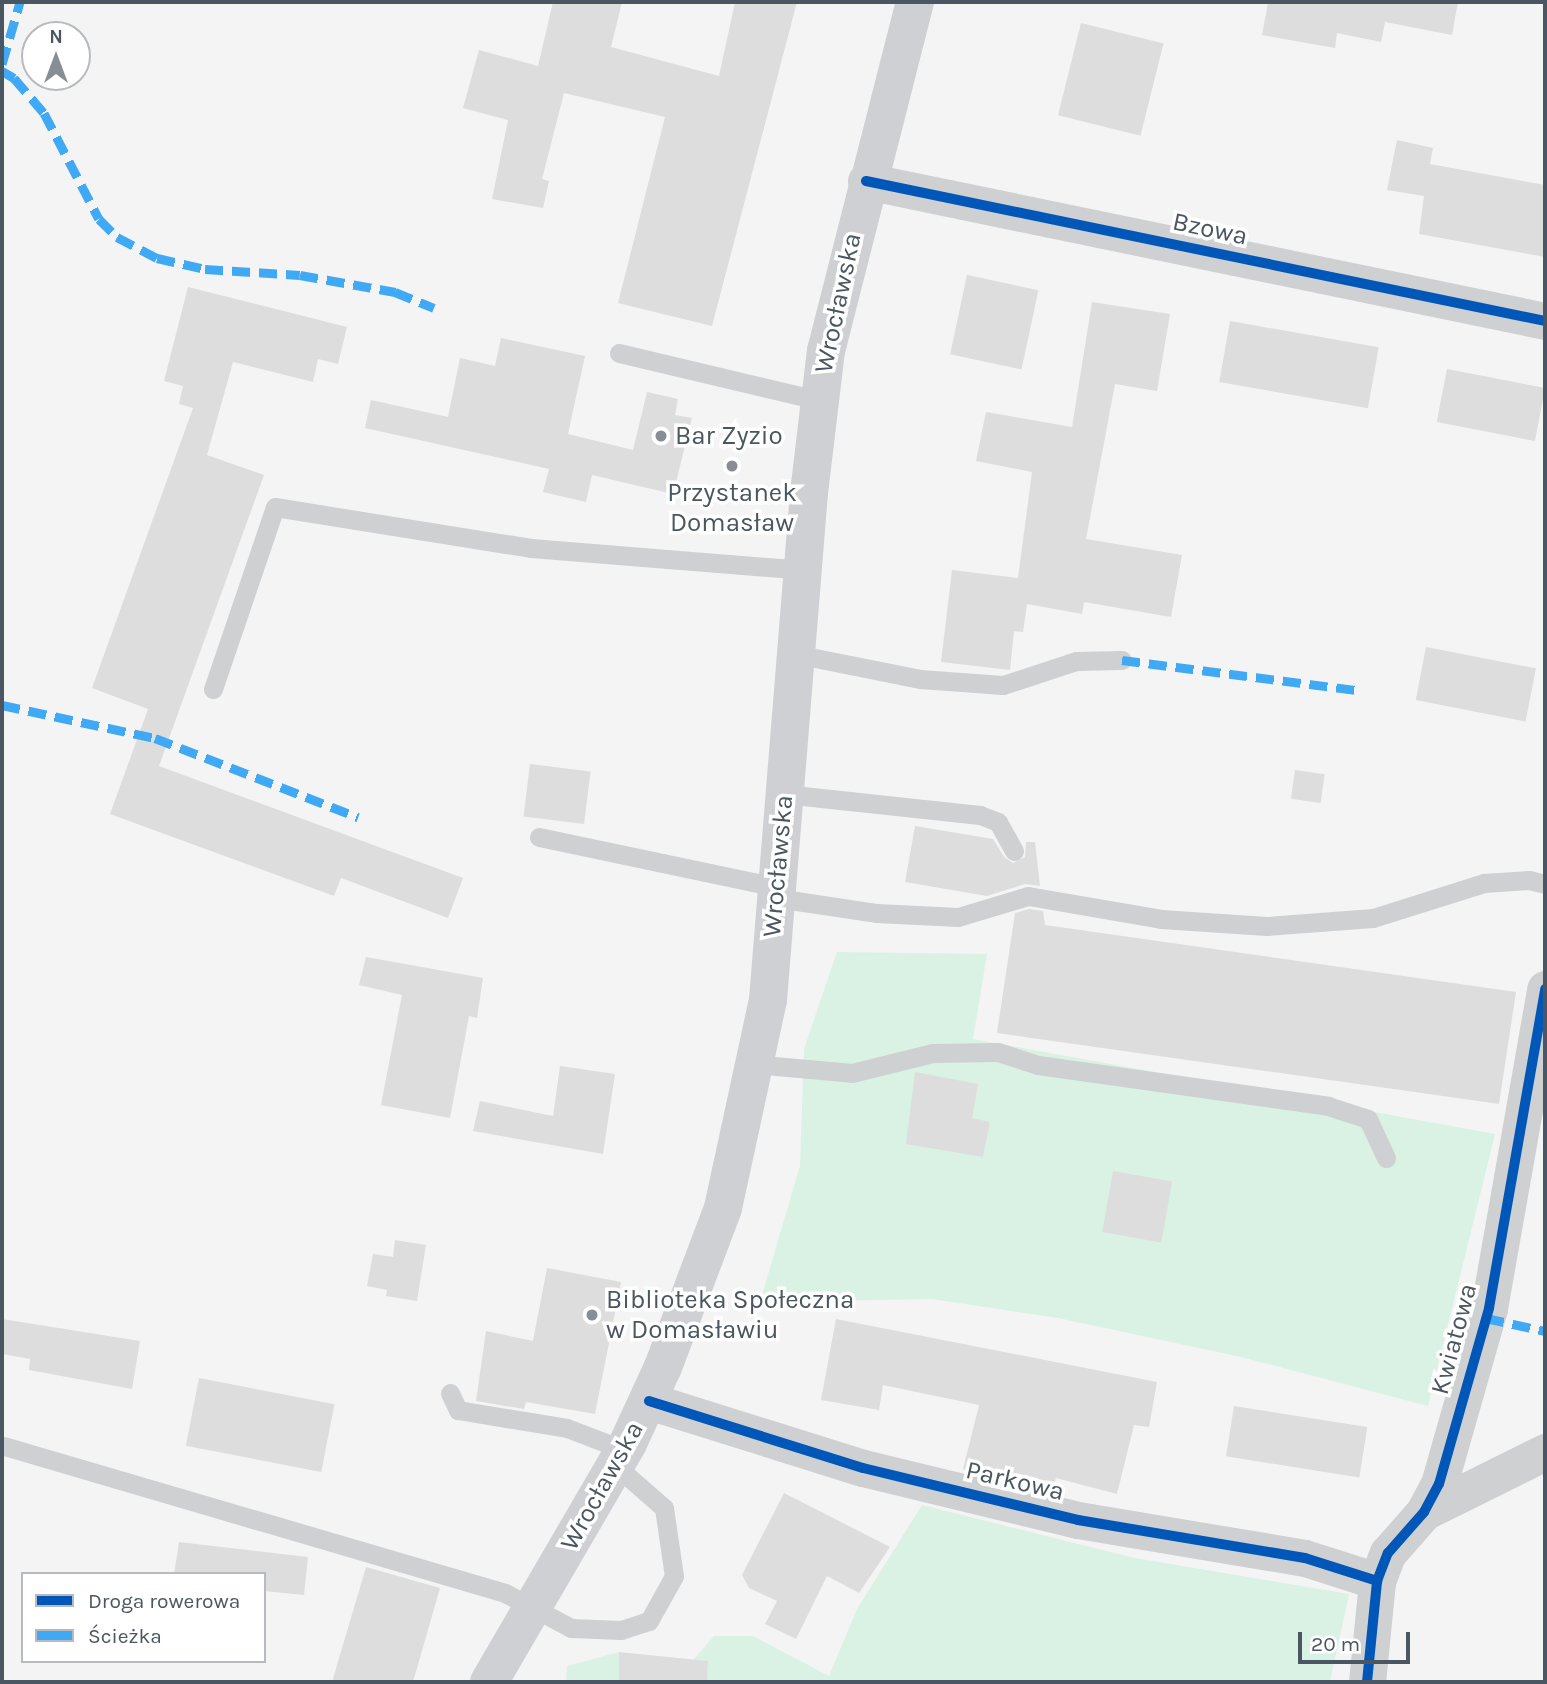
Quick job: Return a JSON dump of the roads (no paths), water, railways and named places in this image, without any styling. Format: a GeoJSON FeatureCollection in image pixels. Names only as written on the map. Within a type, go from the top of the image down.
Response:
{"type":"FeatureCollection","features":[{"type":"Feature","properties":{"kind":"main road","name":"Wrocławska"},"geometry":{"type":"LineString","coordinates":[[489,1682],[620,1458],[649,1401],[723,1208],[768,1000],[818,400],[866,181],[915,2]]}},
{"type":"Feature","properties":{"kind":"street","name":"Bzowa"},"geometry":{"type":"LineString","coordinates":[[866,181],[1545,321]]}},
{"type":"Feature","properties":{"kind":"street","name":"Kwiatowa"},"geometry":{"type":"LineString","coordinates":[[1367,1682],[1377,1581],[1388,1553],[1424,1512],[1439,1484],[1489,1308],[1545,989]]}},
{"type":"Feature","properties":{"kind":"street","name":"Parkowa"},"geometry":{"type":"LineString","coordinates":[[649,1401],[863,1468],[1078,1520],[1305,1558],[1377,1581]]}},
{"type":"Feature","properties":{"kind":"street"},"geometry":{"type":"LineString","coordinates":[[1424,1512],[1545,1452]]}},
{"type":"Feature","properties":{"kind":"lane"},"geometry":{"type":"LineString","coordinates":[[619,353],[818,400]]}},
{"type":"Feature","properties":{"kind":"lane"},"geometry":{"type":"LineString","coordinates":[[213,689],[275,508],[531,548],[802,570]]}},
{"type":"Feature","properties":{"kind":"lane"},"geometry":{"type":"LineString","coordinates":[[795,654],[920,679],[1003,685],[1076,661],[1122,660]]}},
{"type":"Feature","properties":{"kind":"lane"},"geometry":{"type":"LineString","coordinates":[[784,794],[980,815],[998,822],[1014,851]]}},
{"type":"Feature","properties":{"kind":"lane"},"geometry":{"type":"LineString","coordinates":[[539,837],[876,913],[958,917],[1028,896],[1161,919],[1267,926],[1373,918],[1484,883],[1545,884]]}},
{"type":"Feature","properties":{"kind":"lane"},"geometry":{"type":"LineString","coordinates":[[754,1064],[852,1073],[933,1053],[998,1052],[1038,1065],[1328,1106],[1368,1119],[1386,1158]]}},
{"type":"Feature","properties":{"kind":"lane"},"geometry":{"type":"LineString","coordinates":[[4,1446],[398,1561],[535,1606],[571,1628],[621,1630],[649,1621],[674,1576],[664,1508],[620,1458],[567,1428],[458,1410],[450,1393]]}},
{"type":"Feature","properties":{"kind":"place","name":"Bar Zyzio"},"geometry":{"type":"Point","coordinates":[661,436]}},
{"type":"Feature","properties":{"kind":"place","name":"Przystanek Domasław"},"geometry":{"type":"Point","coordinates":[732,466]}},
{"type":"Feature","properties":{"kind":"place","name":"Biblioteka Społeczna w Domasławiu"},"geometry":{"type":"Point","coordinates":[592,1315]}}]}
